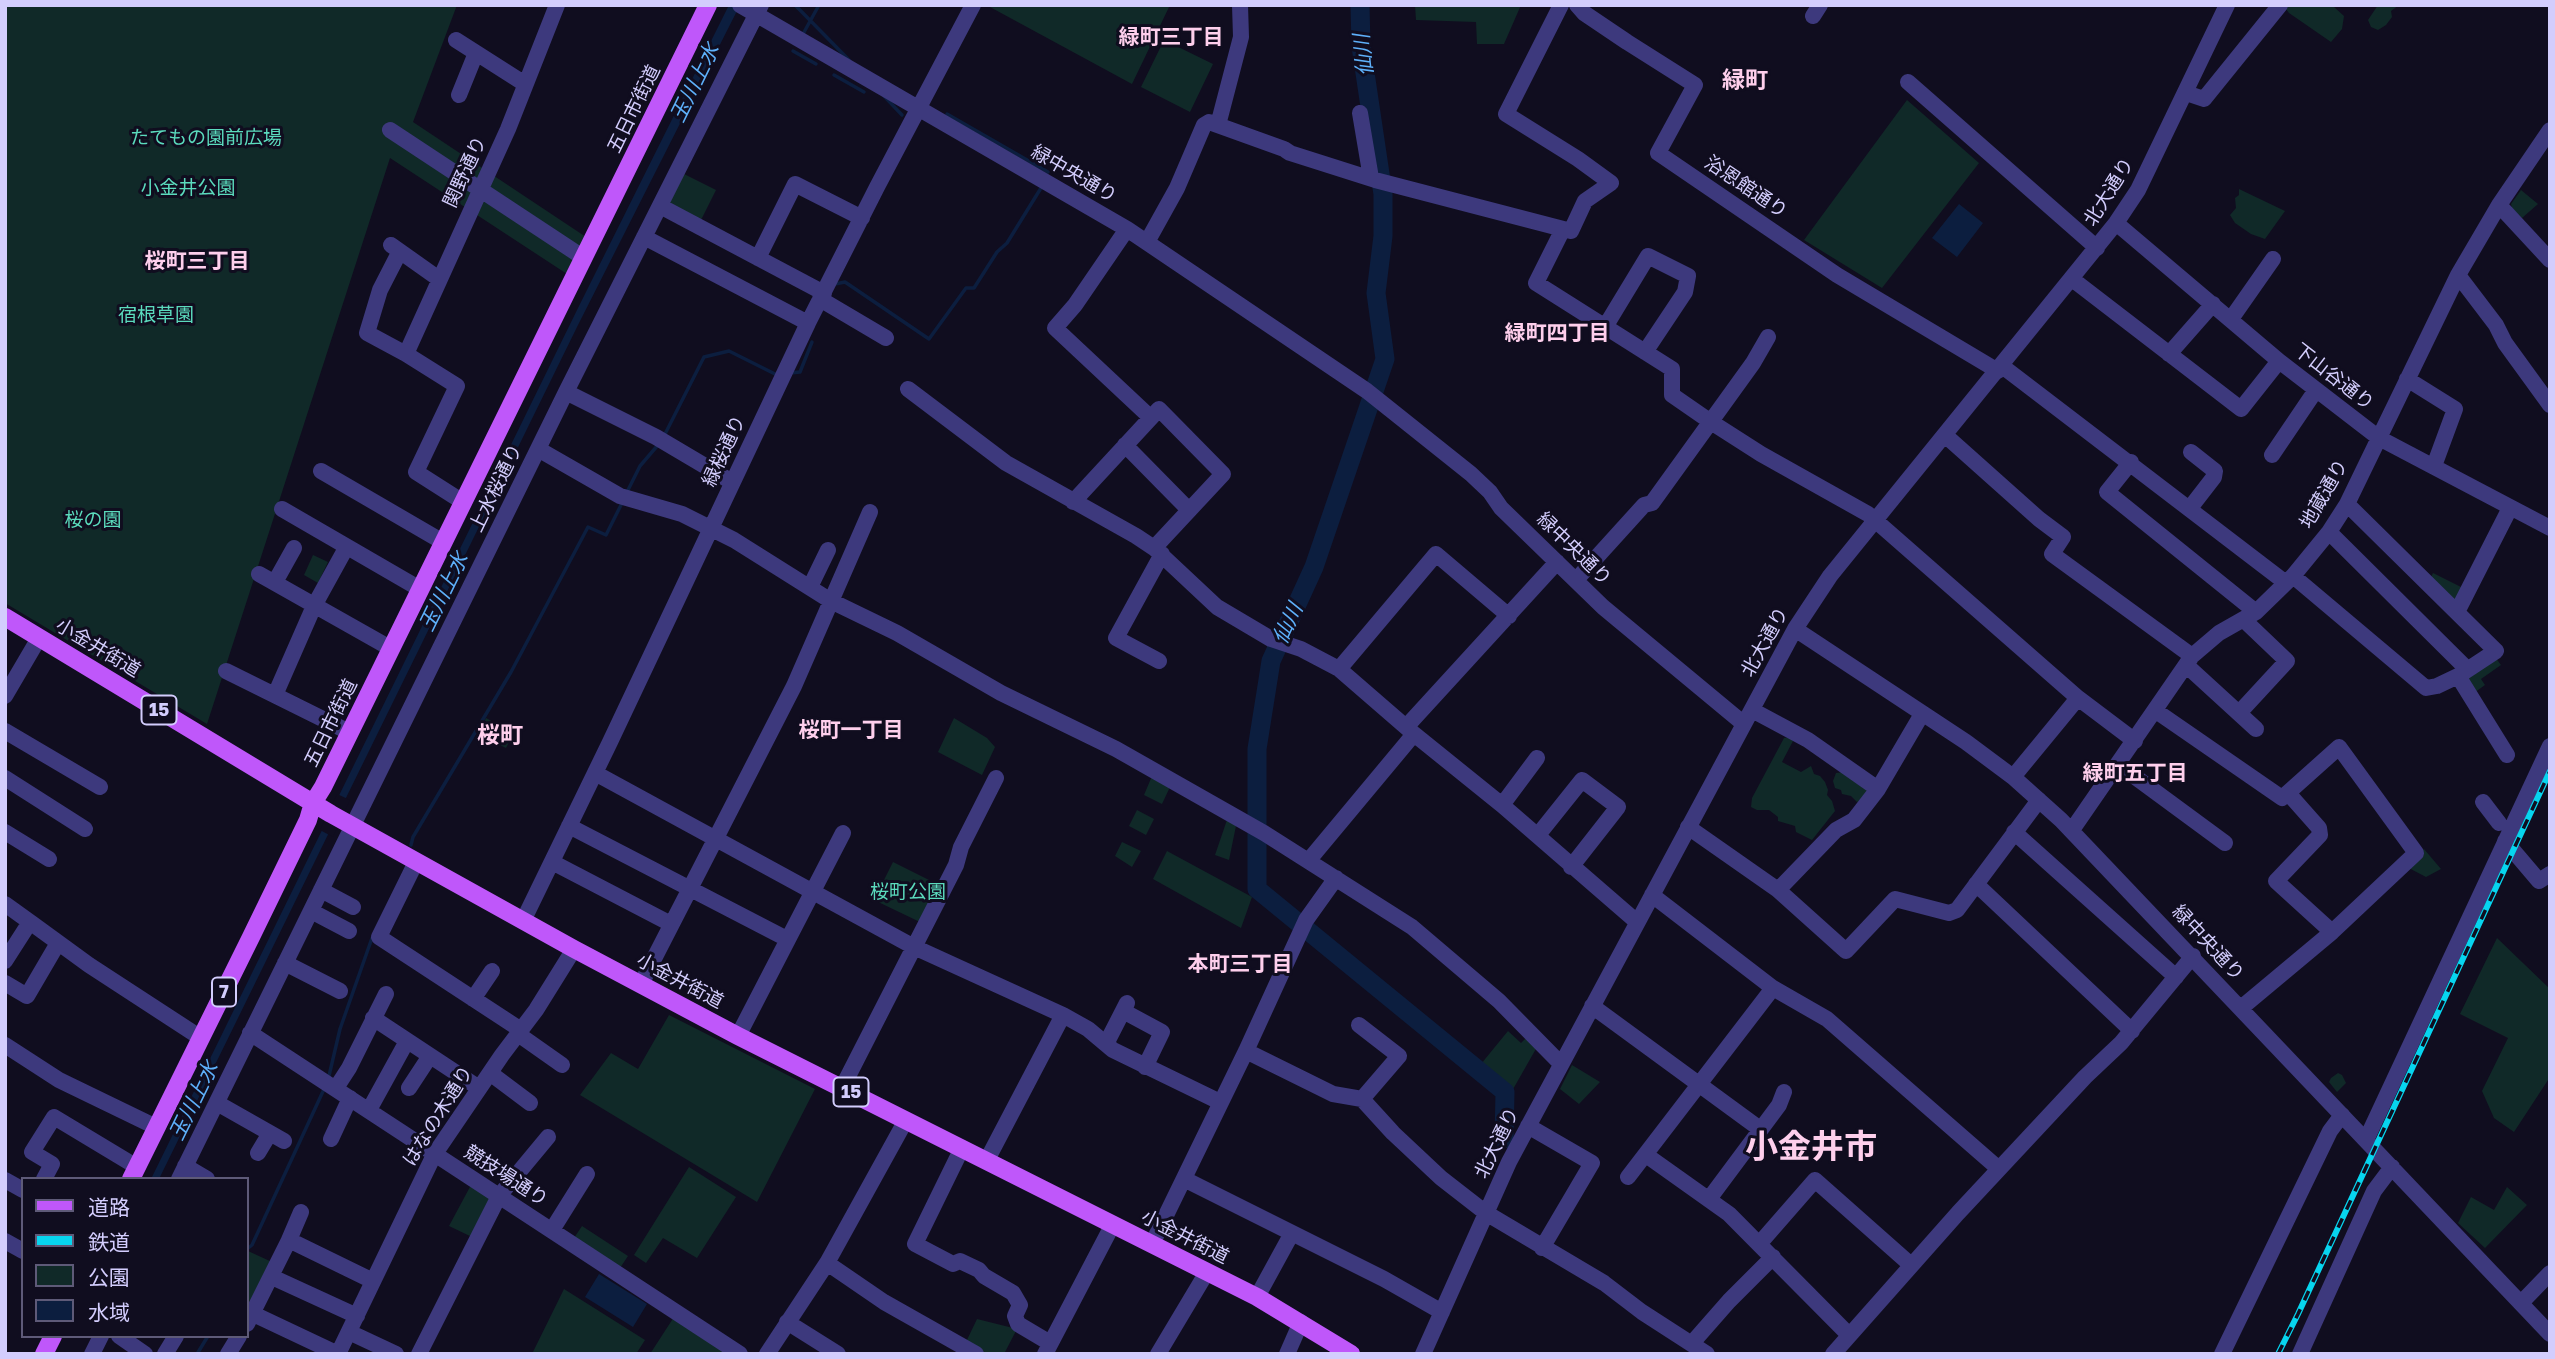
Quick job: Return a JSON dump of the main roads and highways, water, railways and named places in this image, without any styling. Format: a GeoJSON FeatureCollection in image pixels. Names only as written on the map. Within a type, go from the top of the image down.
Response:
{"type":"FeatureCollection","features":[{"type":"Feature","properties":{"kind":"main road","name":"五日市街道"},"geometry":{"type":"LineString","coordinates":[[134,1173],[313,803],[708,5]]}},
{"type":"Feature","properties":{"kind":"main road","name":"小金井街道"},"geometry":{"type":"LineString","coordinates":[[5,617],[353,827],[573,949],[738,1036],[1257,1297],[1350,1354]]}},
{"type":"Feature","properties":{"kind":"main road"},"geometry":{"type":"LineString","coordinates":[[44,1354],[52,1338]]}},
{"type":"Feature","properties":{"kind":"water","name":"玉川上水"},"geometry":{"type":"Polygon","coordinates":[[[729,5],[740,5],[578,325],[160,1177],[152,1177],[729,5]]]}},
{"type":"Feature","properties":{"kind":"water"},"geometry":{"type":"Polygon","coordinates":[[[1959,204],[1983,223],[1957,257],[1932,238],[1959,204]]]}},
{"type":"Feature","properties":{"kind":"water"},"geometry":{"type":"Polygon","coordinates":[[[599,1274],[647,1304],[633,1327],[585,1297],[599,1274]]]}},
{"type":"Feature","properties":{"kind":"waterway"},"geometry":{"type":"LineString","coordinates":[[795,5],[849,60]]}},
{"type":"Feature","properties":{"kind":"waterway"},"geometry":{"type":"LineString","coordinates":[[803,34],[819,5]]}},
{"type":"Feature","properties":{"kind":"waterway","name":"仙川"},"geometry":{"type":"LineString","coordinates":[[1360,5],[1361,46],[1383,194],[1383,236],[1376,293],[1385,359],[1314,567],[1271,661],[1257,749],[1257,889],[1505,1092],[1504,1139]]}},
{"type":"Feature","properties":{"kind":"waterway"},"geometry":{"type":"LineString","coordinates":[[793,51],[816,64]]}},
{"type":"Feature","properties":{"kind":"waterway"},"geometry":{"type":"LineString","coordinates":[[834,75],[864,92]]}},
{"type":"Feature","properties":{"kind":"waterway"},"geometry":{"type":"LineString","coordinates":[[884,96],[902,115]]}},
{"type":"Feature","properties":{"kind":"waterway"},"geometry":{"type":"LineString","coordinates":[[947,114],[1048,172]]}},
{"type":"Feature","properties":{"kind":"waterway"},"geometry":{"type":"LineString","coordinates":[[835,284],[845,282],[929,339],[966,288],[974,288],[997,252],[1007,243],[1041,188]]}},
{"type":"Feature","properties":{"kind":"waterway"},"geometry":{"type":"LineString","coordinates":[[790,373],[800,372],[812,342]]}},
{"type":"Feature","properties":{"kind":"waterway"},"geometry":{"type":"LineString","coordinates":[[664,436],[704,357],[729,351],[777,375]]}},
{"type":"Feature","properties":{"kind":"waterway"},"geometry":{"type":"LineString","coordinates":[[626,494],[640,466],[658,445]]}},
{"type":"Feature","properties":{"kind":"waterway"},"geometry":{"type":"LineString","coordinates":[[411,845],[413,837],[511,672],[588,527],[606,535],[623,501]]}},
{"type":"Feature","properties":{"kind":"waterway"},"geometry":{"type":"LineString","coordinates":[[328,1080],[340,1029],[372,938]]}},
{"type":"Feature","properties":{"kind":"waterway"},"geometry":{"type":"LineString","coordinates":[[248,1248],[252,1245],[325,1087]]}},
{"type":"Feature","properties":{"kind":"waterway"},"geometry":{"type":"LineString","coordinates":[[197,1354],[207,1338]]}},
{"type":"Feature","properties":{"kind":"railway"},"geometry":{"type":"LineString","coordinates":[[2278,1354],[2550,771]]}},
{"type":"Feature","properties":{"kind":"district","name":"緑町三丁目"},"geometry":{"type":"Point","coordinates":[1171,37]}},
{"type":"Feature","properties":{"kind":"district","name":"緑町"},"geometry":{"type":"Point","coordinates":[1745,81]}},
{"type":"Feature","properties":{"kind":"district","name":"桜町三丁目"},"geometry":{"type":"Point","coordinates":[197,261]}},
{"type":"Feature","properties":{"kind":"district","name":"緑町四丁目"},"geometry":{"type":"Point","coordinates":[1557,333]}},
{"type":"Feature","properties":{"kind":"district","name":"桜町一丁目"},"geometry":{"type":"Point","coordinates":[851,730]}},
{"type":"Feature","properties":{"kind":"district","name":"桜町"},"geometry":{"type":"Point","coordinates":[500,736]}},
{"type":"Feature","properties":{"kind":"district","name":"緑町五丁目"},"geometry":{"type":"Point","coordinates":[2135,773]}},
{"type":"Feature","properties":{"kind":"district","name":"本町三丁目"},"geometry":{"type":"Point","coordinates":[1240,964]}},
{"type":"Feature","properties":{"kind":"district","name":"小金井市"},"geometry":{"type":"Point","coordinates":[1811,1148]}},
{"type":"Feature","properties":{"kind":"park label","name":"たてもの園前広場"},"geometry":{"type":"Point","coordinates":[206,138]}},
{"type":"Feature","properties":{"kind":"park label","name":"小金井公園"},"geometry":{"type":"Point","coordinates":[188,188]}},
{"type":"Feature","properties":{"kind":"park label","name":"宿根草園"},"geometry":{"type":"Point","coordinates":[156,315]}},
{"type":"Feature","properties":{"kind":"park label","name":"桜の園"},"geometry":{"type":"Point","coordinates":[93,520]}},
{"type":"Feature","properties":{"kind":"park label","name":"桜町公園"},"geometry":{"type":"Point","coordinates":[908,892]}}]}
